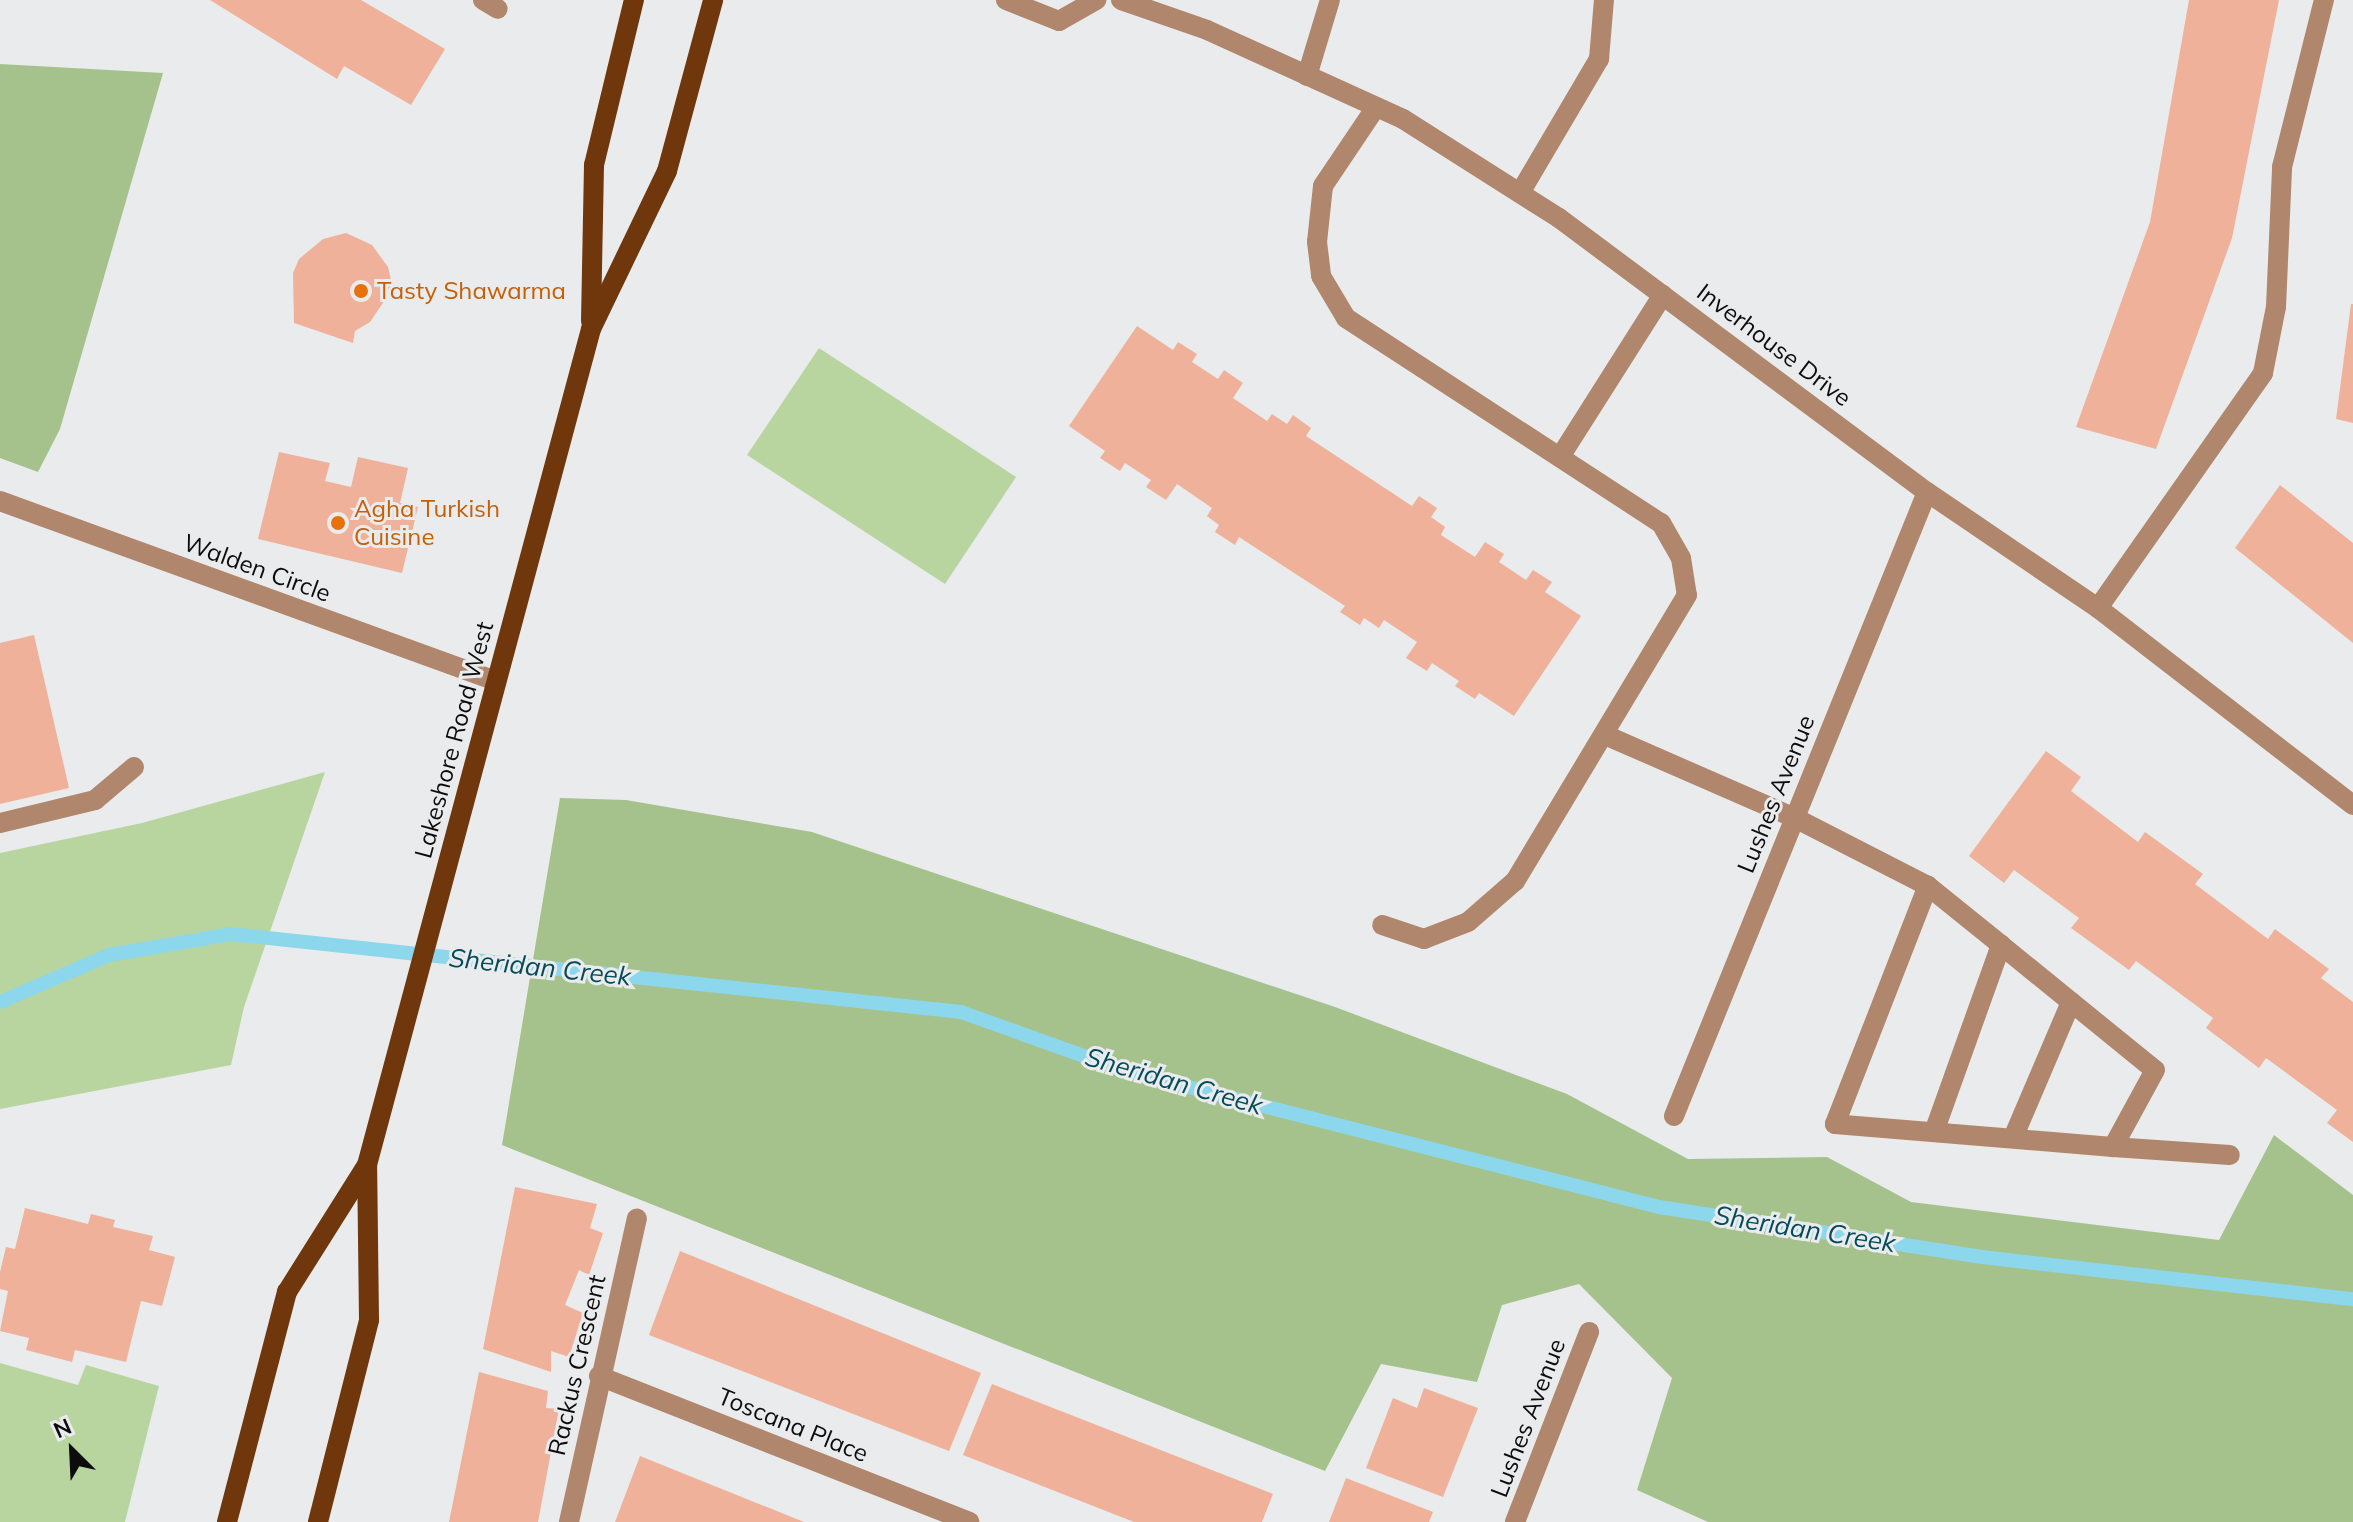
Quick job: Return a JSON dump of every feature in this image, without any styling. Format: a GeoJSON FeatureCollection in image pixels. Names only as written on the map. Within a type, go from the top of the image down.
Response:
{"type":"FeatureCollection","features":[{"type":"Feature","properties":{"kind":"main road","name":"Lakeshore Road West"},"geometry":{"type":"LineString","coordinates":[[591,329],[594,165],[634,0]]}},
{"type":"Feature","properties":{"kind":"main road","name":"Lakeshore Road West"},"geometry":{"type":"LineString","coordinates":[[318,1522],[369,1320],[367,1165],[591,329],[667,171],[713,0]]}},
{"type":"Feature","properties":{"kind":"main road","name":"Lakeshore Road West"},"geometry":{"type":"LineString","coordinates":[[227,1522],[287,1292],[367,1165]]}},
{"type":"Feature","properties":{"kind":"street"},"geometry":{"type":"LineString","coordinates":[[1006,0],[1059,21],[1096,0]]}},
{"type":"Feature","properties":{"kind":"street","name":"Inverhouse Drive"},"geometry":{"type":"LineString","coordinates":[[1121,0],[1207,30],[1376,107],[1520,193],[1663,295],[1927,492],[2098,608],[2353,805]]}},
{"type":"Feature","properties":{"kind":"street"},"geometry":{"type":"LineString","coordinates":[[1307,76],[1330,0]]}},
{"type":"Feature","properties":{"kind":"street"},"geometry":{"type":"LineString","coordinates":[[1520,193],[1599,59],[1604,0]]}},
{"type":"Feature","properties":{"kind":"street"},"geometry":{"type":"LineString","coordinates":[[2098,608],[2263,373],[2276,307],[2282,167],[2324,0]]}},
{"type":"Feature","properties":{"kind":"street"},"geometry":{"type":"LineString","coordinates":[[1376,107],[1323,186],[1317,242],[1321,276],[1346,318],[1661,523],[1681,558],[1687,595],[1515,881],[1468,922],[1424,939],[1382,925]]}},
{"type":"Feature","properties":{"kind":"street"},"geometry":{"type":"LineString","coordinates":[[1560,457],[1663,295]]}},
{"type":"Feature","properties":{"kind":"street","name":"Lushes Avenue"},"geometry":{"type":"LineString","coordinates":[[1674,1116],[1927,492]]}},
{"type":"Feature","properties":{"kind":"street","name":"Walden Circle"},"geometry":{"type":"LineString","coordinates":[[0,501],[496,681]]}},
{"type":"Feature","properties":{"kind":"street"},"geometry":{"type":"LineString","coordinates":[[1605,735],[1795,818],[1928,886],[2001,945],[2155,1070],[2113,1147]]}},
{"type":"Feature","properties":{"kind":"street"},"geometry":{"type":"LineString","coordinates":[[0,823],[95,800],[134,767]]}},
{"type":"Feature","properties":{"kind":"street"},"geometry":{"type":"LineString","coordinates":[[1928,886],[1835,1124],[2230,1155]]}},
{"type":"Feature","properties":{"kind":"street"},"geometry":{"type":"LineString","coordinates":[[1934,1132],[2001,945]]}},
{"type":"Feature","properties":{"kind":"street"},"geometry":{"type":"LineString","coordinates":[[2013,1138],[2071,1002]]}},
{"type":"Feature","properties":{"kind":"street","name":"Rackus Crescent"},"geometry":{"type":"LineString","coordinates":[[569,1522],[599,1376],[637,1219]]}},
{"type":"Feature","properties":{"kind":"street","name":"Lushes Avenue"},"geometry":{"type":"LineString","coordinates":[[1515,1522],[1589,1332]]}},
{"type":"Feature","properties":{"kind":"street","name":"Toscana Place"},"geometry":{"type":"LineString","coordinates":[[599,1376],[969,1522]]}},
{"type":"Feature","properties":{"kind":"green space"},"geometry":{"type":"Polygon","coordinates":[[[0,64],[163,73],[60,429],[38,472],[0,458],[0,64]]]}},
{"type":"Feature","properties":{"kind":"green space"},"geometry":{"type":"Polygon","coordinates":[[[819,348],[1016,477],[945,584],[747,455],[819,348]]]}},
{"type":"Feature","properties":{"kind":"green space"},"geometry":{"type":"Polygon","coordinates":[[[325,772],[244,1007],[231,1065],[0,1109],[0,853],[142,823],[325,772]]]}},
{"type":"Feature","properties":{"kind":"green space"},"geometry":{"type":"Polygon","coordinates":[[[560,798],[626,800],[812,832],[1335,1007],[1567,1094],[1688,1159],[1827,1157],[1911,1202],[2219,1240],[2274,1135],[2353,1195],[2353,1522],[1708,1522],[1637,1490],[1672,1378],[1579,1284],[1502,1305],[1477,1382],[1381,1364],[1325,1471],[502,1145],[560,798]]]}},
{"type":"Feature","properties":{"kind":"green space"},"geometry":{"type":"Polygon","coordinates":[[[0,1363],[78,1385],[86,1365],[159,1386],[125,1522],[0,1522],[0,1363]]]}},
{"type":"Feature","properties":{"kind":"building"},"geometry":{"type":"Polygon","coordinates":[[[210,0],[361,0],[445,49],[411,105],[344,66],[337,79],[210,0]]]}},
{"type":"Feature","properties":{"kind":"building"},"geometry":{"type":"Polygon","coordinates":[[[2189,0],[2279,0],[2232,238],[2156,449],[2076,427],[2150,222],[2189,0]]]}},
{"type":"Feature","properties":{"kind":"building"},"geometry":{"type":"Polygon","coordinates":[[[346,233],[372,245],[388,267],[393,288],[370,322],[355,331],[353,343],[294,323],[293,273],[299,259],[323,239],[346,233]]]}},
{"type":"Feature","properties":{"kind":"building"},"geometry":{"type":"Polygon","coordinates":[[[2353,304],[2353,423],[2336,419],[2353,304]]]}},
{"type":"Feature","properties":{"kind":"building"},"geometry":{"type":"Polygon","coordinates":[[[1137,326],[1173,350],[1178,342],[1197,354],[1192,362],[1218,379],[1224,370],[1243,383],[1233,398],[1267,421],[1272,414],[1287,424],[1293,415],[1311,428],[1306,436],[1412,506],[1419,496],[1437,508],[1431,517],[1445,527],[1441,535],[1475,557],[1485,542],[1504,554],[1499,562],[1526,580],[1533,570],[1552,582],[1545,592],[1581,616],[1514,716],[1479,693],[1475,699],[1455,686],[1459,681],[1432,663],[1427,671],[1406,658],[1417,642],[1384,620],[1379,628],[1364,618],[1360,625],[1340,612],[1345,606],[1239,537],[1235,545],[1215,532],[1219,525],[1207,516],[1212,508],[1177,484],[1166,500],[1146,487],[1151,480],[1125,463],[1120,471],[1100,458],[1105,451],[1069,426],[1137,326]]]}},
{"type":"Feature","properties":{"kind":"building","name":"Agha Turkish Cuisine"},"geometry":{"type":"Polygon","coordinates":[[[279,452],[330,463],[325,481],[351,487],[358,457],[408,468],[400,503],[418,507],[402,573],[258,539],[279,452]]]}},
{"type":"Feature","properties":{"kind":"building"},"geometry":{"type":"Polygon","coordinates":[[[2280,485],[2353,543],[2353,643],[2235,548],[2280,485]]]}},
{"type":"Feature","properties":{"kind":"building"},"geometry":{"type":"Polygon","coordinates":[[[34,635],[69,788],[0,804],[0,643],[34,635]]]}},
{"type":"Feature","properties":{"kind":"building"},"geometry":{"type":"Polygon","coordinates":[[[2046,751],[2081,777],[2071,791],[2138,842],[2145,832],[2203,874],[2195,884],[2268,939],[2275,929],[2329,969],[2321,978],[2353,1002],[2353,1142],[2327,1123],[2337,1110],[2266,1058],[2259,1068],[2206,1028],[2213,1018],[2136,961],[2129,970],[2071,928],[2079,918],[2014,870],[2004,883],[1969,856],[2046,751]]]}},
{"type":"Feature","properties":{"kind":"building"},"geometry":{"type":"Polygon","coordinates":[[[515,1187],[597,1204],[590,1228],[603,1233],[589,1275],[579,1270],[565,1305],[583,1313],[569,1357],[551,1351],[551,1372],[483,1349],[515,1187]]]}},
{"type":"Feature","properties":{"kind":"building"},"geometry":{"type":"Polygon","coordinates":[[[25,1208],[88,1224],[91,1214],[115,1220],[113,1227],[153,1236],[149,1250],[175,1257],[162,1306],[141,1301],[126,1362],[75,1350],[72,1362],[26,1350],[29,1338],[0,1331],[8,1291],[0,1289],[0,1272],[6,1247],[15,1249],[25,1208]]]}},
{"type":"Feature","properties":{"kind":"building"},"geometry":{"type":"Polygon","coordinates":[[[680,1251],[981,1373],[949,1451],[649,1335],[680,1251]]]}},
{"type":"Feature","properties":{"kind":"building"},"geometry":{"type":"Polygon","coordinates":[[[479,1372],[548,1391],[546,1408],[559,1409],[538,1522],[449,1522],[479,1372]]]}},
{"type":"Feature","properties":{"kind":"building"},"geometry":{"type":"Polygon","coordinates":[[[992,1384],[1273,1494],[1262,1522],[1134,1522],[963,1455],[992,1384]]]}},
{"type":"Feature","properties":{"kind":"building"},"geometry":{"type":"Polygon","coordinates":[[[1424,1388],[1478,1408],[1443,1497],[1366,1468],[1393,1398],[1417,1408],[1424,1388]]]}},
{"type":"Feature","properties":{"kind":"building"},"geometry":{"type":"Polygon","coordinates":[[[640,1456],[804,1522],[615,1522],[640,1456]]]}},
{"type":"Feature","properties":{"kind":"building"},"geometry":{"type":"Polygon","coordinates":[[[1346,1478],[1433,1512],[1429,1522],[1329,1522],[1346,1478]]]}},
{"type":"Feature","properties":{"kind":"waterway","name":"Sheridan Creek"},"geometry":{"type":"LineString","coordinates":[[0,1002],[109,955],[230,934],[961,1012],[1126,1071],[1659,1207],[1982,1257],[2353,1299]]}},
{"type":"Feature","properties":{"kind":"place","name":"Tasty Shawarma"},"geometry":{"type":"Point","coordinates":[361,291]}},
{"type":"Feature","properties":{"kind":"place","name":"Agha Turkish Cuisine"},"geometry":{"type":"Point","coordinates":[338,523]}}]}
